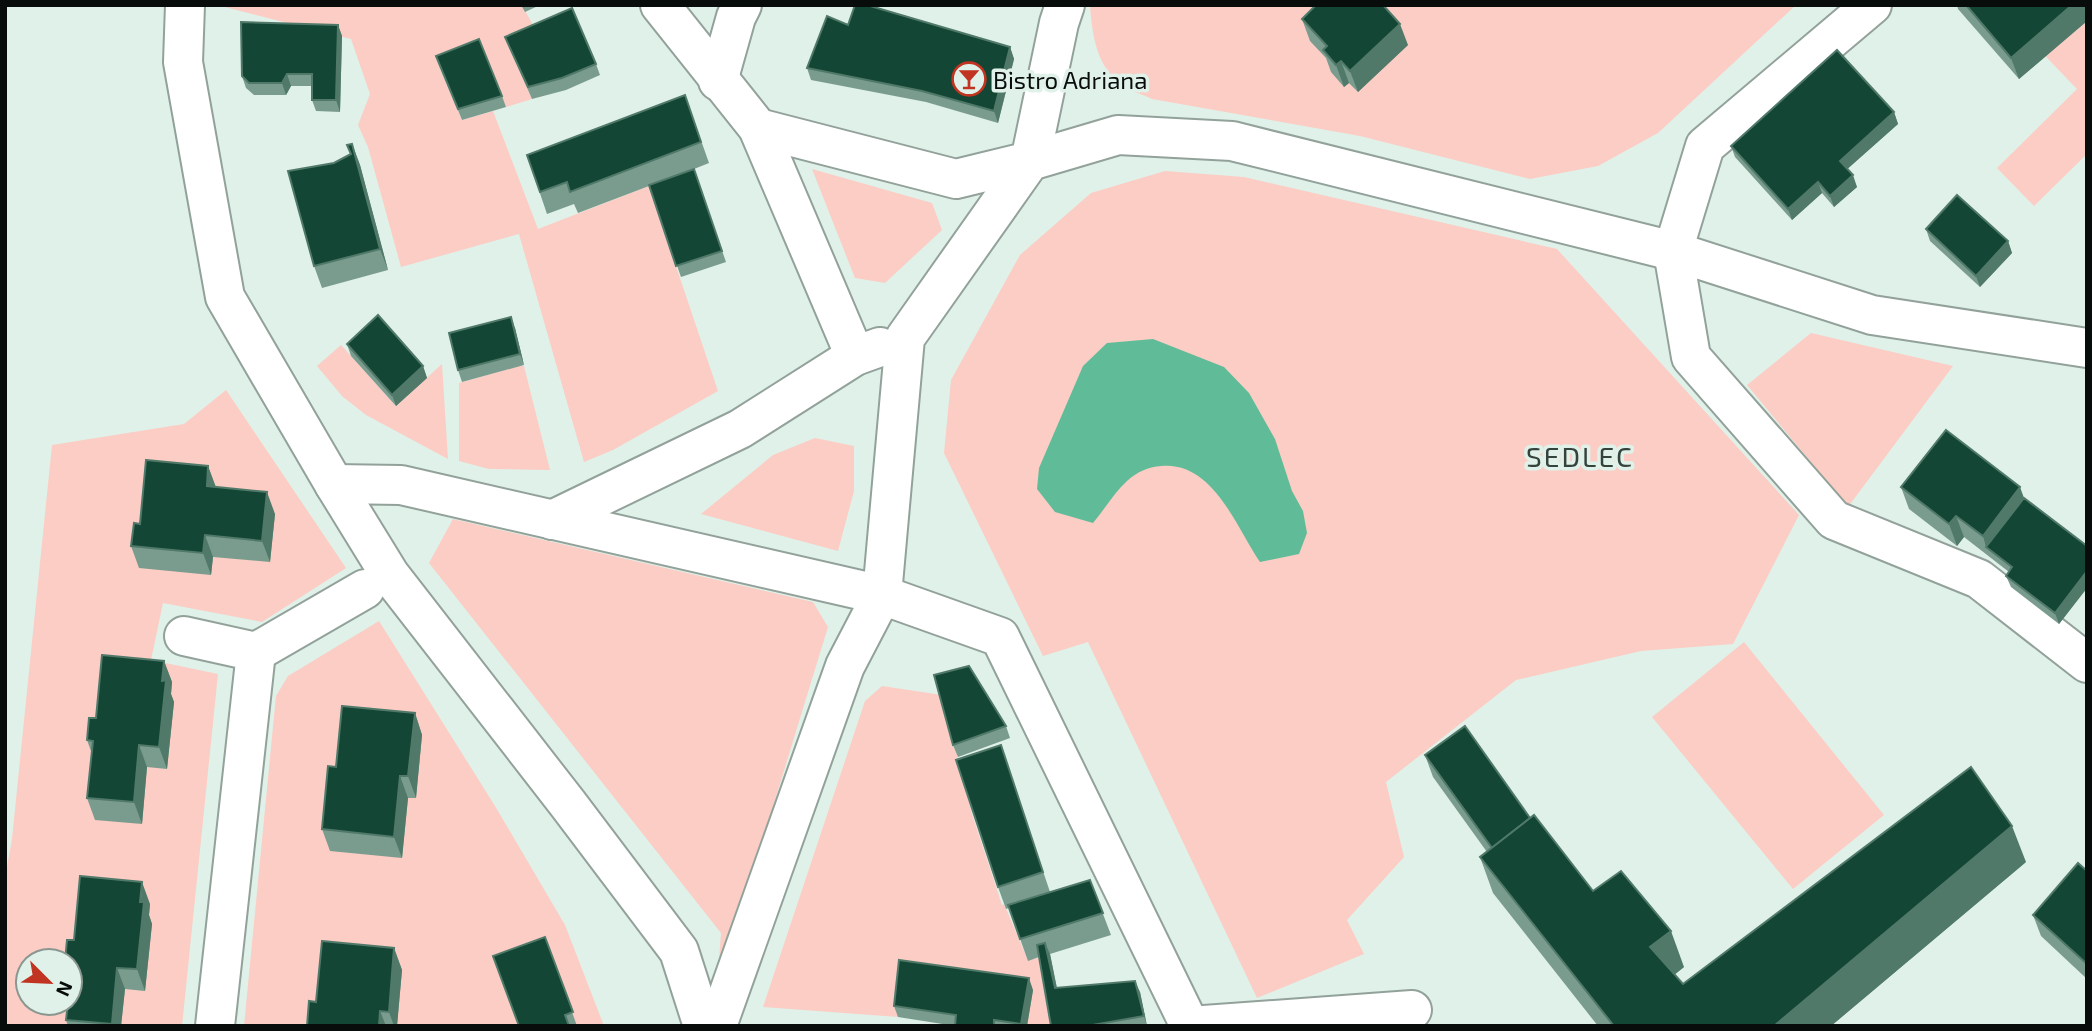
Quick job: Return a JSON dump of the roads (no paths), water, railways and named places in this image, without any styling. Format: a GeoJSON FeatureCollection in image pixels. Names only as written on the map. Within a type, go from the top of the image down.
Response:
{"type":"FeatureCollection","features":[{"type":"Feature","properties":{"kind":"street"},"geometry":{"type":"LineString","coordinates":[[185,5],[183,62],[225,297],[390,575],[568,803],[679,951],[703,1026]]}},
{"type":"Feature","properties":{"kind":"street"},"geometry":{"type":"LineString","coordinates":[[660,5],[758,128],[855,356]]}},
{"type":"Feature","properties":{"kind":"street"},"geometry":{"type":"LineString","coordinates":[[718,80],[742,5]]}},
{"type":"Feature","properties":{"kind":"street"},"geometry":{"type":"LineString","coordinates":[[717,1026],[845,666],[882,595],[905,338],[1030,161],[1065,5]]}},
{"type":"Feature","properties":{"kind":"street"},"geometry":{"type":"LineString","coordinates":[[1872,5],[1705,146],[1673,251],[1691,357],[1834,520],[1979,579],[2087,663]]}},
{"type":"Feature","properties":{"kind":"street"},"geometry":{"type":"LineString","coordinates":[[758,128],[956,179],[1118,135],[1232,141],[1673,251],[1872,315],[2087,348]]}},
{"type":"Feature","properties":{"kind":"street"},"geometry":{"type":"LineString","coordinates":[[552,520],[740,429],[855,356],[905,338]]}},
{"type":"Feature","properties":{"kind":"street"},"geometry":{"type":"LineString","coordinates":[[334,484],[401,485],[882,595],[1000,637],[1190,1026],[1412,1010]]}},
{"type":"Feature","properties":{"kind":"street"},"geometry":{"type":"LineString","coordinates":[[184,636],[256,652],[365,589]]}},
{"type":"Feature","properties":{"kind":"street"},"geometry":{"type":"LineString","coordinates":[[215,1026],[256,652]]}},
{"type":"Feature","properties":{"kind":"place","name":"Bistro Adriana"},"geometry":{"type":"Point","coordinates":[969,79]}},
{"type":"Feature","properties":{"kind":"district","name":"SEDLEC"},"geometry":{"type":"Point","coordinates":[1580,456]}}]}
